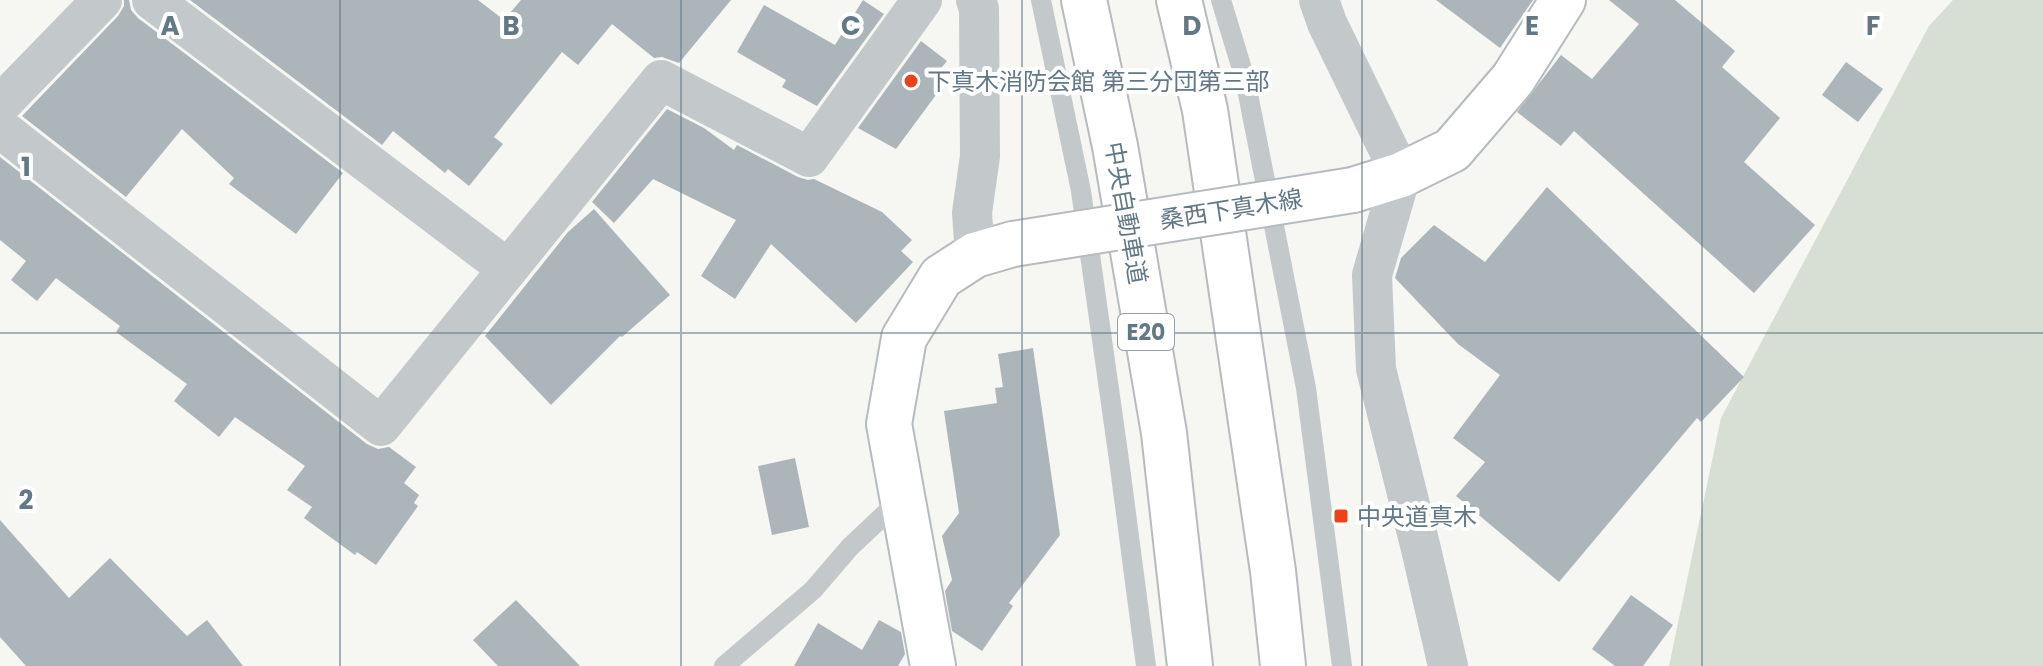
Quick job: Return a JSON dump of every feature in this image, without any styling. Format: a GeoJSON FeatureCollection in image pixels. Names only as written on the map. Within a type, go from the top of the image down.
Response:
{"type":"FeatureCollection","features":[{"type":"Feature","properties":{"kind":"main road","name":"中央自動車道"},"geometry":{"type":"LineString","coordinates":[[1084,0],[1115,146],[1164,433],[1190,666]]}},
{"type":"Feature","properties":{"kind":"main road"},"geometry":{"type":"LineString","coordinates":[[1179,0],[1208,126],[1273,571],[1283,666]]}},
{"type":"Feature","properties":{"kind":"main road","name":"桑西下真木線"},"geometry":{"type":"LineString","coordinates":[[933,666],[889,424],[904,338],[941,277],[994,250],[1353,190],[1401,175],[1452,150],[1513,79],[1563,0]]}},
{"type":"Feature","properties":{"kind":"street"},"geometry":{"type":"LineString","coordinates":[[0,105],[102,0]]}},
{"type":"Feature","properties":{"kind":"street"},"geometry":{"type":"LineString","coordinates":[[152,0],[508,269]]}},
{"type":"Feature","properties":{"kind":"street"},"geometry":{"type":"LineString","coordinates":[[0,128],[381,426],[661,80],[809,157],[922,0]]}},
{"type":"Feature","properties":{"kind":"street"},"geometry":{"type":"LineString","coordinates":[[976,0],[979,9],[980,156],[972,213],[994,250]]}},
{"type":"Feature","properties":{"kind":"street"},"geometry":{"type":"LineString","coordinates":[[1319,0],[1327,23],[1401,175],[1372,275],[1376,369],[1448,666]]}},
{"type":"Feature","properties":{"kind":"lane"},"geometry":{"type":"LineString","coordinates":[[1041,0],[1081,191],[1146,666]]}},
{"type":"Feature","properties":{"kind":"lane"},"geometry":{"type":"LineString","coordinates":[[1221,0],[1245,79],[1306,388],[1342,666]]}},
{"type":"Feature","properties":{"kind":"lane"},"geometry":{"type":"LineString","coordinates":[[724,666],[813,590],[850,547],[904,496]]}},
{"type":"Feature","properties":{"kind":"shaded area"},"geometry":{"type":"Polygon","coordinates":[[[1953,0],[2043,0],[2043,666],[1669,666],[1721,418],[1929,26],[1953,0]]]}},
{"type":"Feature","properties":{"kind":"building"},"geometry":{"type":"Polygon","coordinates":[[[124,0],[129,0],[131,10],[138,18],[343,173],[296,234],[229,184],[234,178],[182,129],[126,197],[22,116],[118,16],[124,0]]]}},
{"type":"Feature","properties":{"kind":"building"},"geometry":{"type":"Polygon","coordinates":[[[190,0],[478,0],[504,20],[521,0],[731,0],[679,63],[662,57],[654,58],[612,24],[578,65],[562,52],[494,137],[503,144],[469,186],[448,169],[445,173],[393,131],[382,145],[190,0]]]}},
{"type":"Feature","properties":{"kind":"building"},"geometry":{"type":"Polygon","coordinates":[[[863,0],[884,14],[817,106],[782,87],[786,80],[737,52],[764,5],[835,45],[863,0]]]}},
{"type":"Feature","properties":{"kind":"building"},"geometry":{"type":"Polygon","coordinates":[[[1436,0],[1533,0],[1500,48],[1436,0]]]}},
{"type":"Feature","properties":{"kind":"building"},"geometry":{"type":"Polygon","coordinates":[[[1609,0],[1675,0],[1735,51],[1722,67],[1780,118],[1744,162],[1815,225],[1754,293],[1574,131],[1561,146],[1517,112],[1561,55],[1592,79],[1639,24],[1609,0]]]}},
{"type":"Feature","properties":{"kind":"building","name":"下真木消防会館 第三分団第三部"},"geometry":{"type":"Polygon","coordinates":[[[921,41],[947,61],[934,77],[944,84],[896,149],[858,128],[921,41]]]}},
{"type":"Feature","properties":{"kind":"building"},"geometry":{"type":"Polygon","coordinates":[[[1846,62],[1883,89],[1858,122],[1822,95],[1846,62]]]}},
{"type":"Feature","properties":{"kind":"building"},"geometry":{"type":"Polygon","coordinates":[[[667,109],[704,128],[734,150],[737,145],[798,177],[814,179],[882,212],[912,240],[901,251],[913,262],[856,323],[771,244],[735,299],[701,276],[736,220],[653,179],[614,223],[592,202],[667,109]]]}},
{"type":"Feature","properties":{"kind":"building"},"geometry":{"type":"Polygon","coordinates":[[[0,157],[367,444],[378,449],[389,447],[416,467],[404,483],[419,495],[414,503],[418,506],[376,565],[357,552],[355,555],[304,518],[312,507],[287,490],[305,466],[235,417],[219,437],[174,401],[187,384],[116,332],[120,326],[56,278],[37,301],[11,280],[26,261],[0,240],[0,157]]]}},
{"type":"Feature","properties":{"kind":"building"},"geometry":{"type":"Polygon","coordinates":[[[1547,187],[1744,377],[1701,422],[1697,418],[1559,582],[1456,496],[1485,462],[1453,438],[1500,375],[1458,344],[1395,278],[1401,258],[1434,225],[1485,262],[1547,187]]]}},
{"type":"Feature","properties":{"kind":"building"},"geometry":{"type":"Polygon","coordinates":[[[594,209],[670,295],[620,336],[551,405],[485,336],[568,232],[594,209]]]}},
{"type":"Feature","properties":{"kind":"building"},"geometry":{"type":"Polygon","coordinates":[[[1033,348],[1060,535],[1009,603],[1013,606],[982,651],[952,631],[945,591],[952,580],[942,536],[959,513],[944,411],[997,403],[995,388],[1003,387],[998,354],[1033,348]]]}},
{"type":"Feature","properties":{"kind":"building"},"geometry":{"type":"Polygon","coordinates":[[[795,458],[809,527],[772,535],[758,466],[795,458]]]}},
{"type":"Feature","properties":{"kind":"building"},"geometry":{"type":"Polygon","coordinates":[[[0,520],[69,598],[110,558],[187,636],[207,620],[243,666],[26,666],[0,637],[0,520]]]}},
{"type":"Feature","properties":{"kind":"building"},"geometry":{"type":"Polygon","coordinates":[[[1631,595],[1673,625],[1643,666],[1615,666],[1592,649],[1631,595]]]}},
{"type":"Feature","properties":{"kind":"building"},"geometry":{"type":"Polygon","coordinates":[[[516,600],[580,666],[498,666],[473,640],[516,600]]]}},
{"type":"Feature","properties":{"kind":"building"},"geometry":{"type":"Polygon","coordinates":[[[879,620],[901,632],[905,654],[898,666],[794,666],[818,623],[862,650],[879,620]]]}},
{"type":"Feature","properties":{"kind":"place","name":"下真木消防会館 第三分団第三部"},"geometry":{"type":"Point","coordinates":[911,81]}},
{"type":"Feature","properties":{"kind":"place","name":"中央道真木"},"geometry":{"type":"Point","coordinates":[1341,516]}}]}
